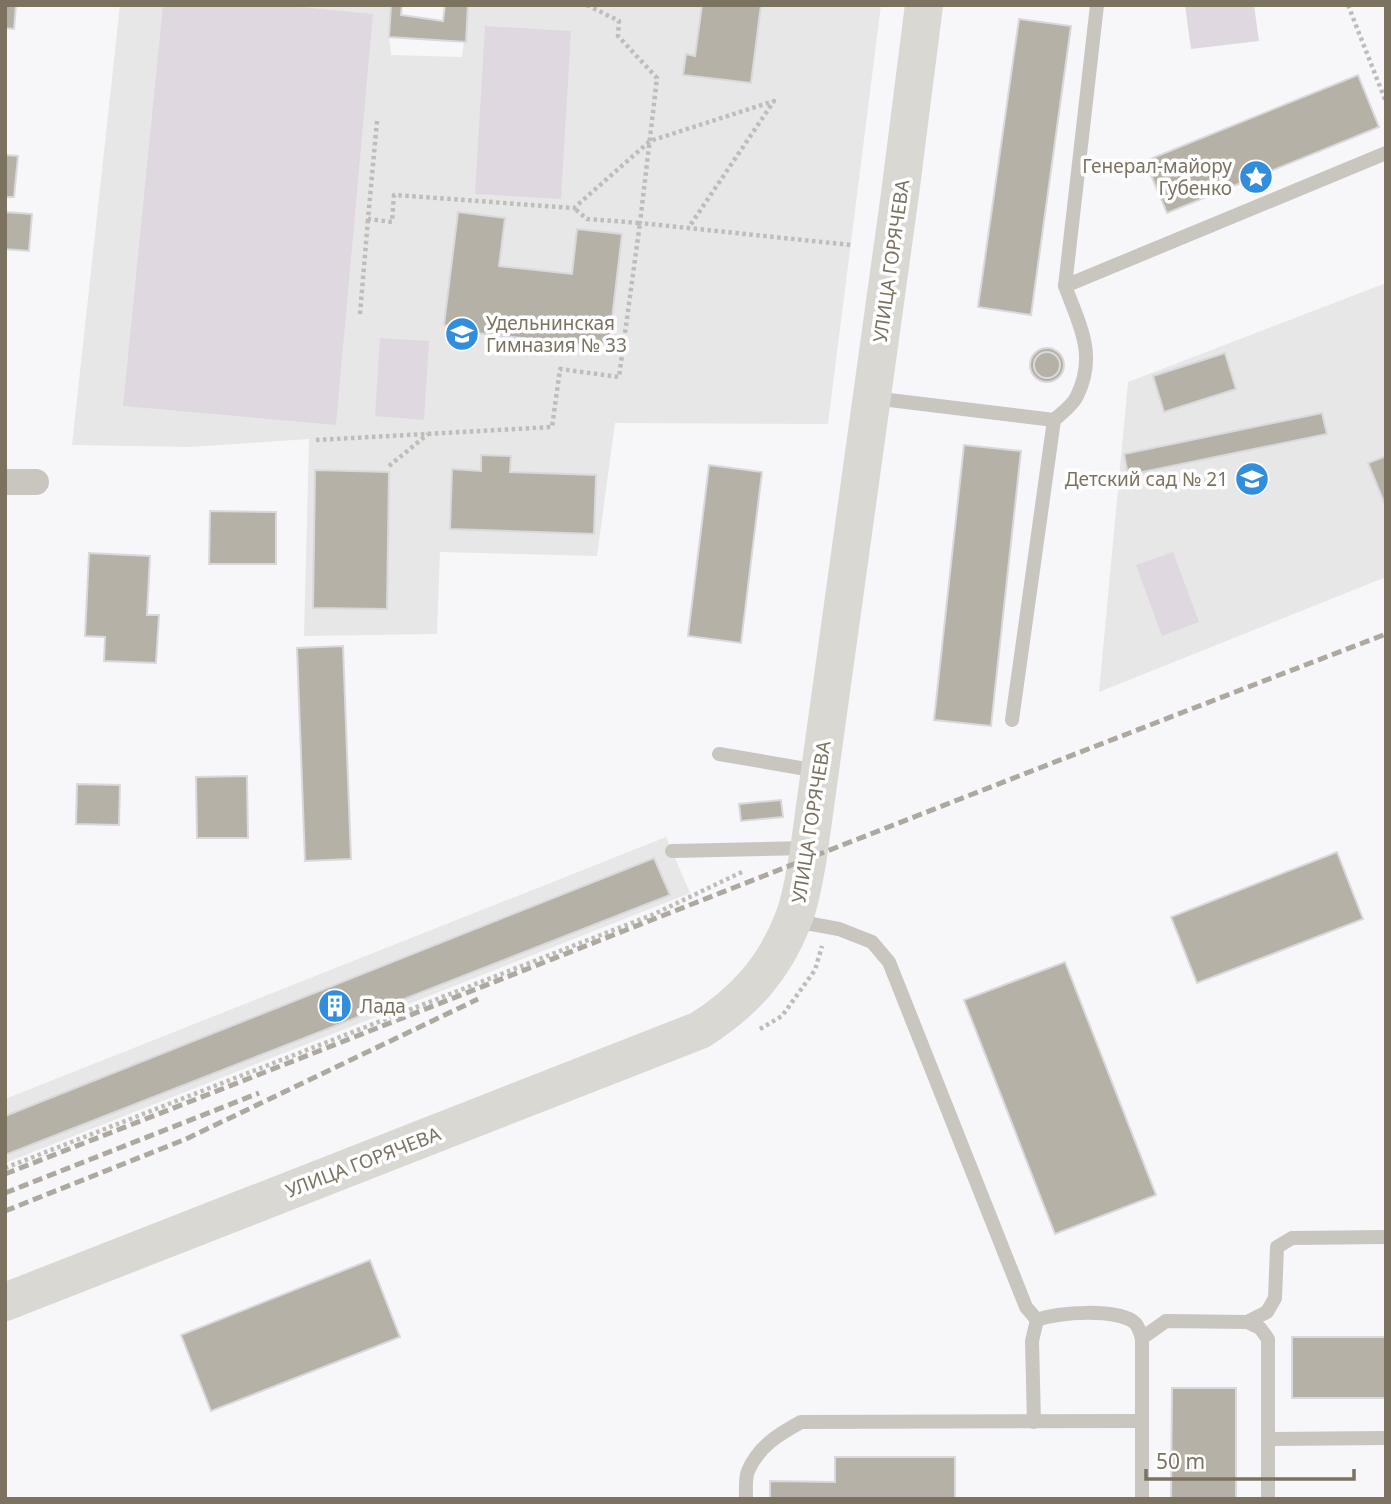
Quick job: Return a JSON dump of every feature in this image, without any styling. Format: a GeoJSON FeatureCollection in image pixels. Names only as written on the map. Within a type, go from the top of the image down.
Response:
{"type":"FeatureCollection","features":[{"type":"Feature","properties":{"kind":"main road","name":"УЛИЦА ГОРЯЧЕВА"},"geometry":{"type":"LineString","coordinates":[[5,1302],[700,1030],[729,1012],[751,989],[778,953],[793,920],[809,848],[924,5]]}},
{"type":"Feature","properties":{"kind":"street"},"geometry":{"type":"LineString","coordinates":[[5,482],[36,482]]}},
{"type":"Feature","properties":{"kind":"lane"},"geometry":{"type":"LineString","coordinates":[[1012,720],[1055,419],[1077,398],[1088,360],[1082,331],[1065,286],[1097,5]]}},
{"type":"Feature","properties":{"kind":"lane"},"geometry":{"type":"LineString","coordinates":[[1065,286],[1386,153]]}},
{"type":"Feature","properties":{"kind":"lane"},"geometry":{"type":"LineString","coordinates":[[872,398],[1055,419]]}},
{"type":"Feature","properties":{"kind":"lane"},"geometry":{"type":"LineString","coordinates":[[719,754],[820,771]]}},
{"type":"Feature","properties":{"kind":"lane"},"geometry":{"type":"LineString","coordinates":[[672,850],[809,848]]}},
{"type":"Feature","properties":{"kind":"lane"},"geometry":{"type":"LineString","coordinates":[[793,920],[839,929],[872,942],[889,962],[1026,1307],[1037,1320]]}},
{"type":"Feature","properties":{"kind":"lane"},"geometry":{"type":"LineString","coordinates":[[1247,1322],[1267,1312],[1275,1298],[1277,1247],[1292,1238],[1386,1237]]}},
{"type":"Feature","properties":{"kind":"lane"},"geometry":{"type":"LineString","coordinates":[[1037,1320],[1050,1314],[1114,1314],[1127,1317],[1137,1324],[1142,1338],[1142,1499]]}},
{"type":"Feature","properties":{"kind":"lane"},"geometry":{"type":"LineString","coordinates":[[1034,1422],[1032,1341],[1037,1320]]}},
{"type":"Feature","properties":{"kind":"lane"},"geometry":{"type":"LineString","coordinates":[[1142,1338],[1166,1321],[1247,1322],[1260,1328],[1268,1339],[1268,1499]]}},
{"type":"Feature","properties":{"kind":"lane"},"geometry":{"type":"LineString","coordinates":[[746,1499],[747,1472],[759,1454],[772,1437],[801,1422],[1142,1421]]}},
{"type":"Feature","properties":{"kind":"lane"},"geometry":{"type":"LineString","coordinates":[[1268,1439],[1386,1438]]}},
{"type":"Feature","properties":{"kind":"path"},"geometry":{"type":"LineString","coordinates":[[316,440],[552,426],[560,369],[619,377],[657,78],[618,36],[619,21],[587,5]]}},
{"type":"Feature","properties":{"kind":"path"},"geometry":{"type":"LineString","coordinates":[[1348,5],[1386,102]]}},
{"type":"Feature","properties":{"kind":"path"},"geometry":{"type":"LineString","coordinates":[[574,208],[650,141],[774,101],[689,227]]}},
{"type":"Feature","properties":{"kind":"path"},"geometry":{"type":"LineString","coordinates":[[360,314],[377,121]]}},
{"type":"Feature","properties":{"kind":"path"},"geometry":{"type":"LineString","coordinates":[[368,219],[392,222],[394,195],[574,208],[587,219],[851,245]]}},
{"type":"Feature","properties":{"kind":"path"},"geometry":{"type":"LineString","coordinates":[[390,466],[428,433]]}},
{"type":"Feature","properties":{"kind":"path"},"geometry":{"type":"LineString","coordinates":[[5,1168],[652,915],[745,870]]}},
{"type":"Feature","properties":{"kind":"shaded area","name":"Удельнинская Гимназия № 33"},"geometry":{"type":"Polygon","coordinates":[[[120,5],[391,5],[391,55],[462,57],[468,5],[881,5],[828,424],[615,423],[597,556],[440,552],[437,634],[304,636],[309,439],[191,447],[72,445],[120,5]]]}},
{"type":"Feature","properties":{"kind":"shaded area"},"geometry":{"type":"Polygon","coordinates":[[[163,5],[281,5],[373,14],[336,425],[123,406],[163,5]]]}},
{"type":"Feature","properties":{"kind":"shaded area"},"geometry":{"type":"Polygon","coordinates":[[[1185,5],[1254,5],[1259,41],[1191,49],[1185,5]]]}},
{"type":"Feature","properties":{"kind":"shaded area"},"geometry":{"type":"Polygon","coordinates":[[[485,26],[571,31],[561,199],[475,194],[485,26]]]}},
{"type":"Feature","properties":{"kind":"shaded area","name":"Детский сад № 21"},"geometry":{"type":"Polygon","coordinates":[[[1386,283],[1386,577],[1099,692],[1128,382],[1386,283]]]}},
{"type":"Feature","properties":{"kind":"shaded area"},"geometry":{"type":"Polygon","coordinates":[[[380,338],[429,341],[424,420],[375,416],[380,338]]]}},
{"type":"Feature","properties":{"kind":"shaded area"},"geometry":{"type":"Polygon","coordinates":[[[1173,552],[1199,622],[1162,636],[1136,565],[1173,552]]]}},
{"type":"Feature","properties":{"kind":"shaded area","name":"Лада"},"geometry":{"type":"Polygon","coordinates":[[[666,837],[690,893],[5,1163],[5,1099],[666,837]]]}},
{"type":"Feature","properties":{"kind":"building"},"geometry":{"type":"Polygon","coordinates":[[[5,5],[16,5],[14,29],[5,28],[5,5]]]}},
{"type":"Feature","properties":{"kind":"building"},"geometry":{"type":"Polygon","coordinates":[[[391,5],[402,5],[401,15],[443,21],[445,5],[468,5],[466,42],[389,37],[391,5]]]}},
{"type":"Feature","properties":{"kind":"building"},"geometry":{"type":"Polygon","coordinates":[[[702,5],[761,5],[751,83],[683,75],[686,54],[695,56],[702,5]]]}},
{"type":"Feature","properties":{"kind":"building"},"geometry":{"type":"Polygon","coordinates":[[[1019,19],[1071,26],[1031,315],[978,307],[1019,19]]]}},
{"type":"Feature","properties":{"kind":"building"},"geometry":{"type":"Polygon","coordinates":[[[1358,75],[1379,127],[1167,213],[1145,161],[1358,75]]]}},
{"type":"Feature","properties":{"kind":"building"},"geometry":{"type":"Polygon","coordinates":[[[5,155],[18,156],[14,197],[5,197],[5,155]]]}},
{"type":"Feature","properties":{"kind":"building"},"geometry":{"type":"Polygon","coordinates":[[[5,212],[32,214],[29,251],[5,249],[5,212]]]}},
{"type":"Feature","properties":{"kind":"building"},"geometry":{"type":"Polygon","coordinates":[[[458,212],[505,218],[499,266],[572,274],[577,229],[622,234],[609,344],[583,341],[583,345],[468,332],[468,328],[444,325],[458,212]]]}},
{"type":"Feature","properties":{"kind":"building"},"geometry":{"type":"Polygon","coordinates":[[[1047,348],[1059,353],[1064,365],[1059,377],[1047,382],[1035,377],[1030,365],[1035,353],[1047,348]]]}},
{"type":"Feature","properties":{"kind":"building"},"geometry":{"type":"Polygon","coordinates":[[[1047,352],[1056,356],[1060,365],[1056,374],[1047,378],[1038,374],[1034,365],[1038,356],[1047,352]]]}},
{"type":"Feature","properties":{"kind":"building"},"geometry":{"type":"Polygon","coordinates":[[[1225,353],[1236,389],[1164,412],[1153,376],[1225,353]]]}},
{"type":"Feature","properties":{"kind":"building"},"geometry":{"type":"Polygon","coordinates":[[[1322,413],[1327,434],[1128,475],[1124,454],[1322,413]]]}},
{"type":"Feature","properties":{"kind":"building"},"geometry":{"type":"Polygon","coordinates":[[[964,445],[1021,451],[991,726],[934,720],[964,445]]]}},
{"type":"Feature","properties":{"kind":"building"},"geometry":{"type":"Polygon","coordinates":[[[481,455],[511,456],[510,472],[596,475],[594,534],[450,529],[452,469],[481,471],[481,455]]]}},
{"type":"Feature","properties":{"kind":"building"},"geometry":{"type":"Polygon","coordinates":[[[1386,456],[1386,507],[1368,463],[1386,456]]]}},
{"type":"Feature","properties":{"kind":"building"},"geometry":{"type":"Polygon","coordinates":[[[709,465],[762,472],[741,643],[688,636],[709,465]]]}},
{"type":"Feature","properties":{"kind":"building"},"geometry":{"type":"Polygon","coordinates":[[[315,470],[389,472],[387,609],[313,608],[315,470]]]}},
{"type":"Feature","properties":{"kind":"building"},"geometry":{"type":"Polygon","coordinates":[[[210,511],[276,512],[276,564],[209,564],[210,511]]]}},
{"type":"Feature","properties":{"kind":"building"},"geometry":{"type":"Polygon","coordinates":[[[89,553],[150,556],[147,615],[159,615],[156,663],[104,661],[105,637],[85,636],[89,553]]]}},
{"type":"Feature","properties":{"kind":"building"},"geometry":{"type":"Polygon","coordinates":[[[343,646],[351,859],[305,861],[297,648],[343,646]]]}},
{"type":"Feature","properties":{"kind":"building"},"geometry":{"type":"Polygon","coordinates":[[[247,776],[248,838],[197,838],[196,777],[247,776]]]}},
{"type":"Feature","properties":{"kind":"building"},"geometry":{"type":"Polygon","coordinates":[[[77,784],[120,785],[119,825],[76,824],[77,784]]]}},
{"type":"Feature","properties":{"kind":"building"},"geometry":{"type":"Polygon","coordinates":[[[781,800],[783,817],[741,821],[739,804],[781,800]]]}},
{"type":"Feature","properties":{"kind":"building"},"geometry":{"type":"Polygon","coordinates":[[[1337,852],[1363,919],[1197,983],[1171,917],[1337,852]]]}},
{"type":"Feature","properties":{"kind":"building","name":"Лада"},"geometry":{"type":"Polygon","coordinates":[[[654,858],[670,895],[5,1155],[5,1116],[654,858]]]}},
{"type":"Feature","properties":{"kind":"building"},"geometry":{"type":"Polygon","coordinates":[[[1065,962],[1156,1195],[1055,1234],[964,1000],[1065,962]]]}},
{"type":"Feature","properties":{"kind":"building"},"geometry":{"type":"Polygon","coordinates":[[[370,1260],[400,1337],[211,1411],[181,1335],[370,1260]]]}},
{"type":"Feature","properties":{"kind":"building"},"geometry":{"type":"Polygon","coordinates":[[[1292,1337],[1386,1337],[1386,1398],[1292,1398],[1292,1337]]]}},
{"type":"Feature","properties":{"kind":"building"},"geometry":{"type":"Polygon","coordinates":[[[1172,1388],[1236,1388],[1236,1499],[1171,1499],[1172,1388]]]}},
{"type":"Feature","properties":{"kind":"building"},"geometry":{"type":"Polygon","coordinates":[[[835,1457],[955,1457],[955,1499],[770,1499],[770,1481],[835,1482],[835,1457]]]}},
{"type":"Feature","properties":{"kind":"railway"},"geometry":{"type":"LineString","coordinates":[[5,1174],[1386,634]]}},
{"type":"Feature","properties":{"kind":"railway"},"geometry":{"type":"LineString","coordinates":[[5,1211],[186,1139],[478,999]]}},
{"type":"Feature","properties":{"kind":"railway"},"geometry":{"type":"LineString","coordinates":[[5,1193],[259,1093]]}},
{"type":"Feature","properties":{"kind":"place","name":"Генерал-майору Губенко"},"geometry":{"type":"Point","coordinates":[1256,177]}},
{"type":"Feature","properties":{"kind":"place","name":"Удельнинская Гимназия № 33"},"geometry":{"type":"Point","coordinates":[462,334]}},
{"type":"Feature","properties":{"kind":"place","name":"Детский сад № 21"},"geometry":{"type":"Point","coordinates":[1252,479]}},
{"type":"Feature","properties":{"kind":"place","name":"Лада"},"geometry":{"type":"Point","coordinates":[335,1006]}}]}
